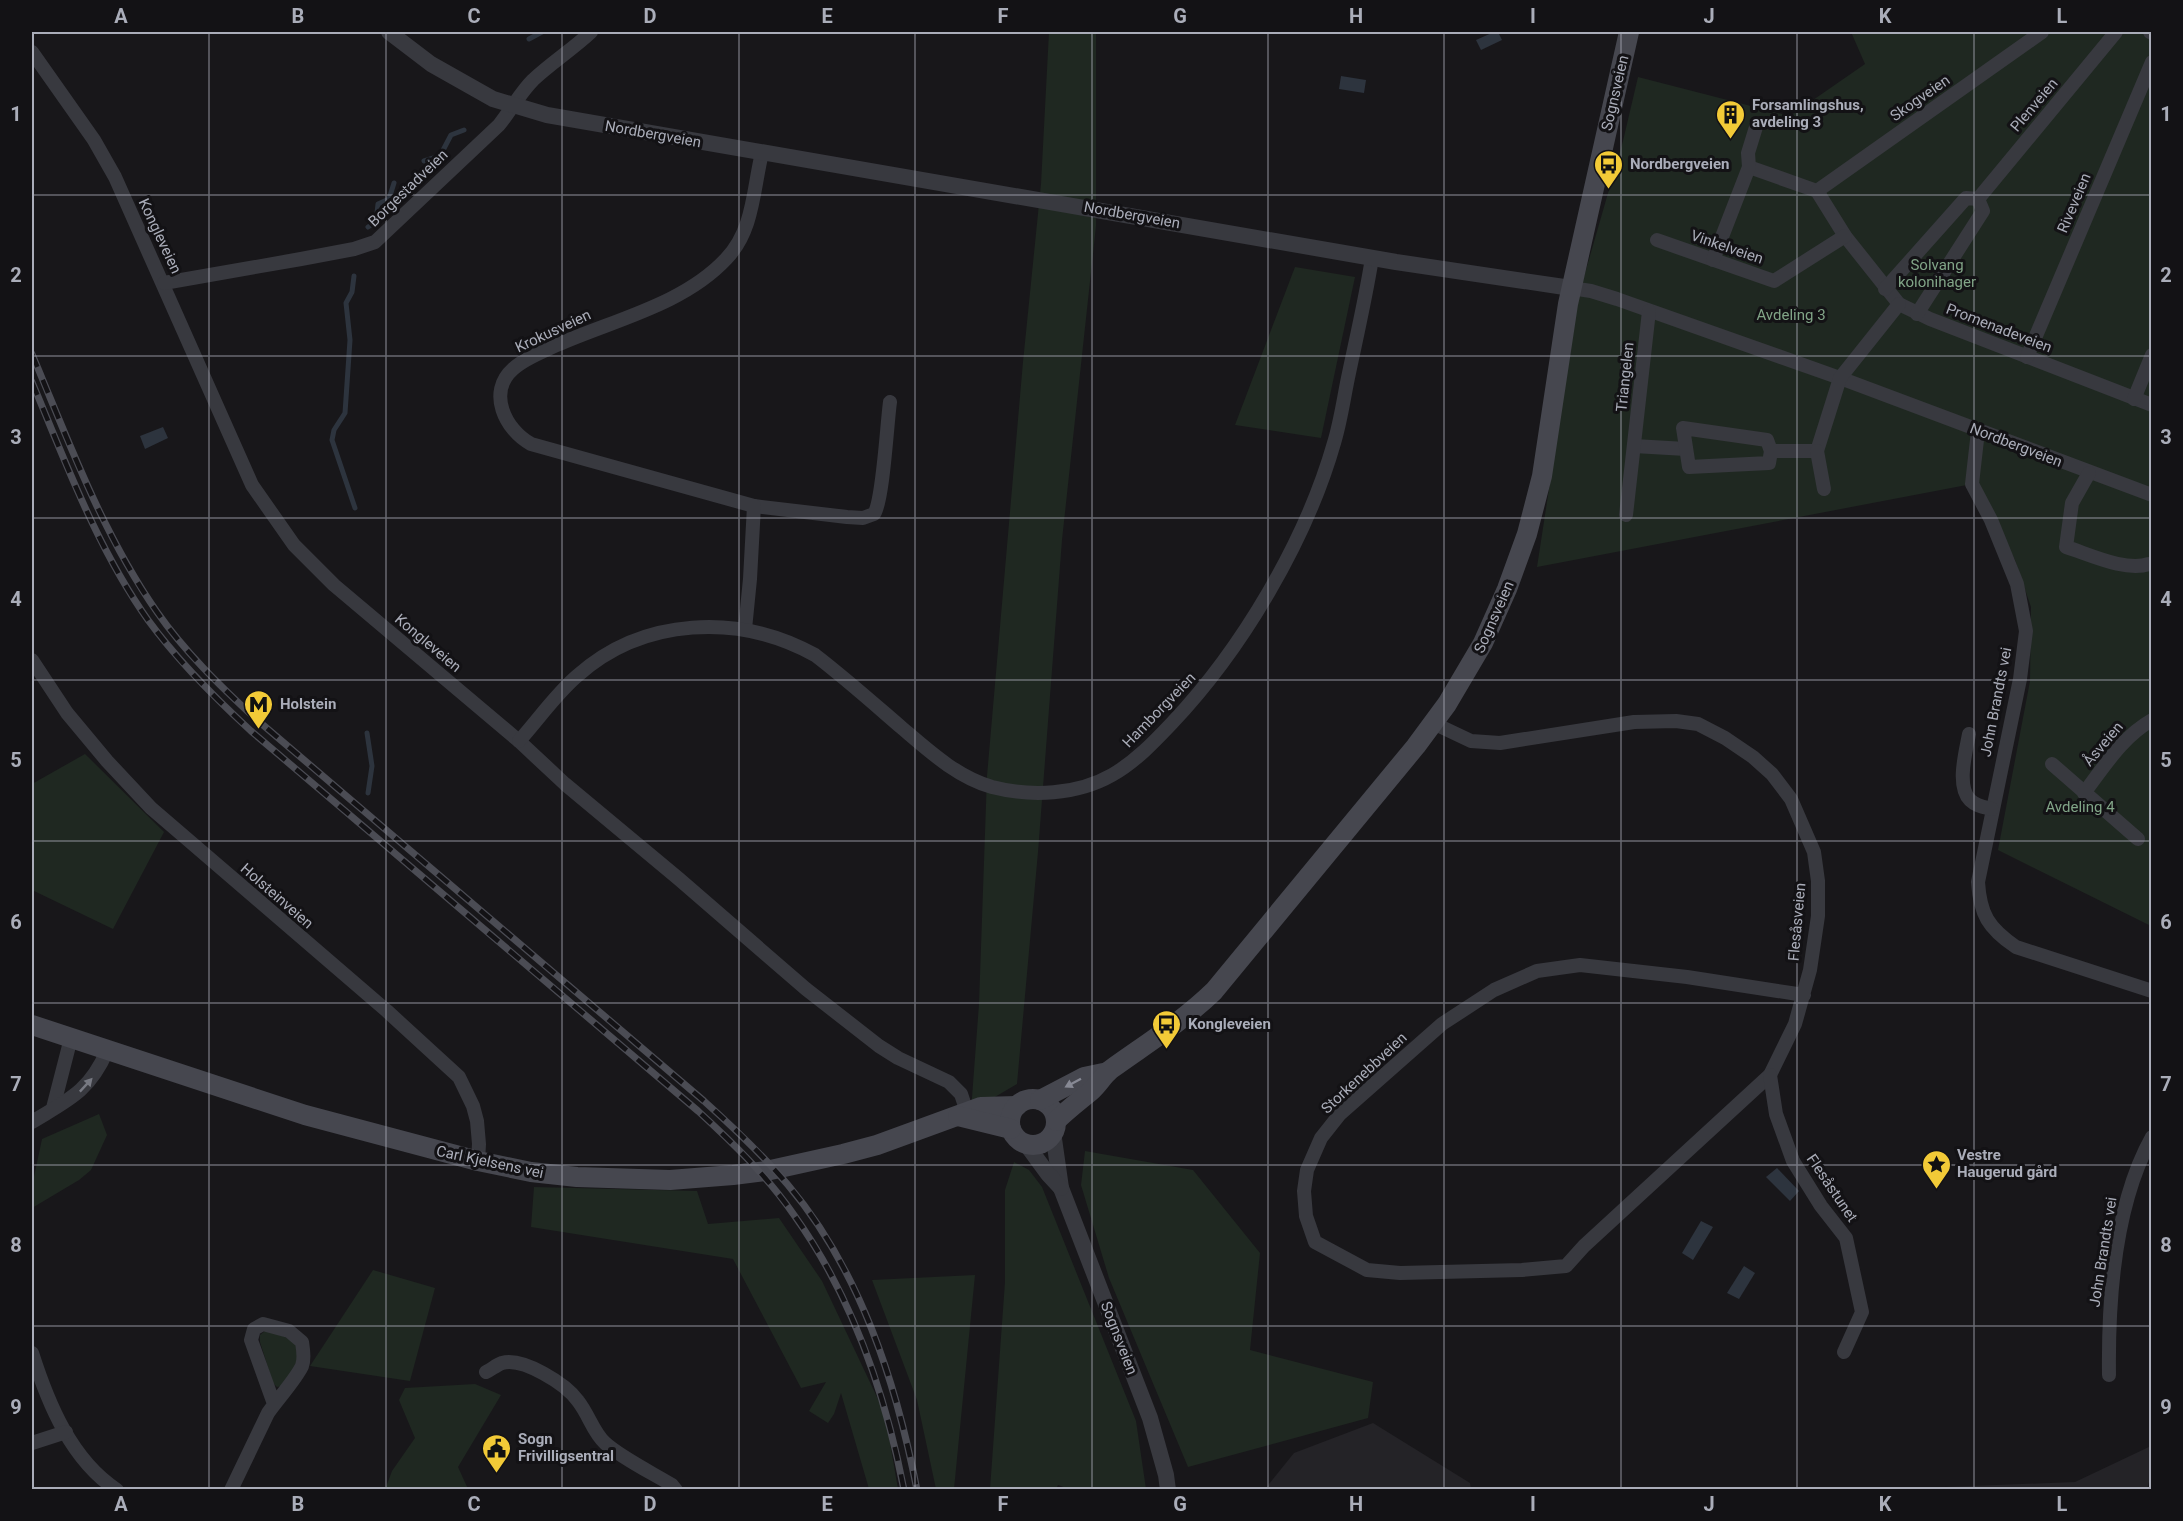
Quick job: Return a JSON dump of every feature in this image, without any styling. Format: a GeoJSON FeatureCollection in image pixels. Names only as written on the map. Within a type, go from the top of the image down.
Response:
{"type":"FeatureCollection","features":[{"type":"Feature","properties":{"kind":"main road","name":"Sognsveien"},"geometry":{"type":"LineString","coordinates":[[1054,1127],[1076,1102],[1092,1090],[1108,1072],[1165,1033],[1214,991],[1397,770],[1447,704],[1483,643],[1507,590],[1527,534],[1542,476],[1571,288],[1629,32]]}},
{"type":"Feature","properties":{"kind":"main road","name":"Carl Kjelsens vei"},"geometry":{"type":"LineString","coordinates":[[32,1025],[304,1115],[478,1161],[531,1172],[596,1179],[670,1180],[734,1175],[843,1154],[911,1134],[981,1107],[1017,1106]]}},
{"type":"Feature","properties":{"kind":"main road","name":"Sognsveien"},"geometry":{"type":"LineString","coordinates":[[1040,1100],[1084,1077],[1108,1072]]}},
{"type":"Feature","properties":{"kind":"main road"},"geometry":{"type":"LineString","coordinates":[[1040,1100],[1051,1108],[1054,1127],[1044,1142],[1026,1144],[1018,1139],[1011,1129],[1010,1117],[1023,1101],[1040,1100]]}},
{"type":"Feature","properties":{"kind":"main road"},"geometry":{"type":"LineString","coordinates":[[965,1115],[1011,1129]]}},
{"type":"Feature","properties":{"kind":"street","name":"Nordbergveien"},"geometry":{"type":"LineString","coordinates":[[389,32],[448,74],[493,99],[547,115],[1372,258],[1592,291],[1840,378],[2151,495]]}},
{"type":"Feature","properties":{"kind":"street","name":"Borgestadveien"},"geometry":{"type":"LineString","coordinates":[[164,283],[301,260],[354,249],[375,242],[484,140],[533,80],[591,32]]}},
{"type":"Feature","properties":{"kind":"street","name":"Skogveien"},"geometry":{"type":"LineString","coordinates":[[1817,191],[2042,32]]}},
{"type":"Feature","properties":{"kind":"street","name":"Plenveien"},"geometry":{"type":"LineString","coordinates":[[1885,289],[1966,198],[1978,199],[2116,32]]}},
{"type":"Feature","properties":{"kind":"street","name":"Kongleveien"},"geometry":{"type":"LineString","coordinates":[[32,52],[99,149],[115,177],[252,485],[294,545],[334,585],[519,741],[622,833],[848,1023],[898,1058],[949,1082],[961,1094],[965,1115]]}},
{"type":"Feature","properties":{"kind":"street","name":"Riveveien"},"geometry":{"type":"LineString","coordinates":[[2027,357],[2151,62]]}},
{"type":"Feature","properties":{"kind":"street"},"geometry":{"type":"LineString","coordinates":[[1713,260],[1749,167],[1748,153],[1756,127]]}},
{"type":"Feature","properties":{"kind":"street","name":"Krokusveien"},"geometry":{"type":"LineString","coordinates":[[762,153],[753,203],[745,229],[737,245],[717,269],[668,300],[563,342],[513,369],[501,388],[501,406],[508,425],[522,439],[531,444],[754,506],[863,518],[873,514],[877,508],[890,402]]}},
{"type":"Feature","properties":{"kind":"street"},"geometry":{"type":"LineString","coordinates":[[1749,167],[1817,191]]}},
{"type":"Feature","properties":{"kind":"street","name":"Promenadeveien"},"geometry":{"type":"LineString","coordinates":[[1817,191],[1845,236],[1899,304],[1917,314],[2151,405]]}},
{"type":"Feature","properties":{"kind":"street"},"geometry":{"type":"LineString","coordinates":[[1917,314],[1983,211],[1978,199]]}},
{"type":"Feature","properties":{"kind":"street","name":"Vinkelveien"},"geometry":{"type":"LineString","coordinates":[[1657,240],[1774,281],[1845,236]]}},
{"type":"Feature","properties":{"kind":"street","name":"Hamborgveien"},"geometry":{"type":"LineString","coordinates":[[519,741],[577,675],[622,646],[639,639],[682,629],[720,626],[745,629],[784,640],[815,655],[932,753],[978,782],[1003,790],[1034,793],[1072,789],[1110,776],[1128,766],[1153,744],[1214,675],[1264,600],[1302,527],[1335,442],[1372,258]]}},
{"type":"Feature","properties":{"kind":"street"},"geometry":{"type":"LineString","coordinates":[[1824,489],[1817,451],[1840,378],[1899,304]]}},
{"type":"Feature","properties":{"kind":"street","name":"Triangelen"},"geometry":{"type":"LineString","coordinates":[[1626,515],[1649,311]]}},
{"type":"Feature","properties":{"kind":"street"},"geometry":{"type":"LineString","coordinates":[[2134,399],[2151,355]]}},
{"type":"Feature","properties":{"kind":"street"},"geometry":{"type":"LineString","coordinates":[[1683,428],[1767,440],[1771,451],[1769,463],[1689,468],[1683,428]]}},
{"type":"Feature","properties":{"kind":"street","name":"John Brandts vei"},"geometry":{"type":"LineString","coordinates":[[1978,431],[1972,484],[1991,520],[2017,585],[2026,631],[2020,679],[1978,882],[1980,903],[1987,920],[2000,936],[2016,946],[2151,991]]}},
{"type":"Feature","properties":{"kind":"street"},"geometry":{"type":"LineString","coordinates":[[1634,446],[1686,449]]}},
{"type":"Feature","properties":{"kind":"street"},"geometry":{"type":"LineString","coordinates":[[1771,451],[1817,451]]}},
{"type":"Feature","properties":{"kind":"street"},"geometry":{"type":"LineString","coordinates":[[2089,473],[2072,503],[2066,547],[2128,566],[2139,567],[2150,562]]}},
{"type":"Feature","properties":{"kind":"street"},"geometry":{"type":"LineString","coordinates":[[745,629],[754,506]]}},
{"type":"Feature","properties":{"kind":"street","name":"Holsteinveien"},"geometry":{"type":"LineString","coordinates":[[32,660],[67,713],[107,761],[151,808],[387,1011],[459,1077],[473,1106],[477,1121],[478,1161]]}},
{"type":"Feature","properties":{"kind":"street","name":"Åsveien"},"geometry":{"type":"LineString","coordinates":[[2084,794],[2110,758],[2136,729],[2151,720]]}},
{"type":"Feature","properties":{"kind":"street","name":"Flesåsveien"},"geometry":{"type":"LineString","coordinates":[[1433,723],[1471,741],[1500,743],[1634,722],[1676,721],[1698,724],[1725,738],[1753,757],[1772,774],[1791,799],[1814,852],[1818,881],[1818,916],[1810,970],[1795,1024],[1770,1075],[1584,1246]]}},
{"type":"Feature","properties":{"kind":"street","name":"John Brandts vei"},"geometry":{"type":"LineString","coordinates":[[1969,734],[1962,780],[1968,798],[1977,805],[1992,809]]}},
{"type":"Feature","properties":{"kind":"street"},"geometry":{"type":"LineString","coordinates":[[2052,764],[2138,839]]}},
{"type":"Feature","properties":{"kind":"street","name":"Storkenebbveien"},"geometry":{"type":"LineString","coordinates":[[1584,1246],[1566,1266],[1522,1270],[1400,1273],[1368,1270],[1315,1242],[1306,1216],[1304,1191],[1306,1170],[1321,1138],[1340,1114],[1442,1024],[1494,990],[1537,971],[1580,965],[1666,974],[1804,995]]}},
{"type":"Feature","properties":{"kind":"street"},"geometry":{"type":"LineString","coordinates":[[53,1108],[71,1038]]}},
{"type":"Feature","properties":{"kind":"street"},"geometry":{"type":"LineString","coordinates":[[32,1122],[77,1095],[99,1069],[107,1051]]}},
{"type":"Feature","properties":{"kind":"street","name":"Flesåstunet"},"geometry":{"type":"LineString","coordinates":[[1770,1075],[1776,1114],[1793,1161],[1821,1206],[1846,1238],[1862,1312],[1844,1352]]}},
{"type":"Feature","properties":{"kind":"street","name":"Sognsveien"},"geometry":{"type":"LineString","coordinates":[[1054,1127],[1061,1188],[1149,1418],[1166,1475],[1168,1490]]}},
{"type":"Feature","properties":{"kind":"street","name":"John Brandts vei"},"geometry":{"type":"LineString","coordinates":[[2109,1375],[2109,1328],[2118,1252],[2133,1181],[2151,1137]]}},
{"type":"Feature","properties":{"kind":"street","name":"Sognsveien"},"geometry":{"type":"LineString","coordinates":[[1026,1144],[1061,1188]]}},
{"type":"Feature","properties":{"kind":"street"},"geometry":{"type":"LineString","coordinates":[[231,1490],[268,1413],[302,1366],[304,1356],[302,1342],[289,1330],[263,1324],[254,1329],[251,1340],[274,1404]]}},
{"type":"Feature","properties":{"kind":"street"},"geometry":{"type":"LineString","coordinates":[[32,1353],[42,1384],[83,1461],[117,1490]]}},
{"type":"Feature","properties":{"kind":"street"},"geometry":{"type":"LineString","coordinates":[[486,1372],[503,1363],[509,1363],[555,1378],[579,1401],[592,1422],[595,1432],[607,1445],[672,1485],[676,1490]]}},
{"type":"Feature","properties":{"kind":"street"},"geometry":{"type":"LineString","coordinates":[[32,1443],[66,1432]]}},
{"type":"Feature","properties":{"kind":"shaded area"},"geometry":{"type":"Polygon","coordinates":[[[1498,32],[1502,40],[1481,50],[1476,40],[1498,32]]]}},
{"type":"Feature","properties":{"kind":"shaded area"},"geometry":{"type":"Polygon","coordinates":[[[1341,76],[1366,80],[1364,93],[1339,89],[1341,76]]]}},
{"type":"Feature","properties":{"kind":"shaded area"},"geometry":{"type":"Polygon","coordinates":[[[163,427],[168,438],[145,449],[140,436],[163,427]]]}},
{"type":"Feature","properties":{"kind":"shaded area"},"geometry":{"type":"Polygon","coordinates":[[[1777,1168],[1799,1191],[1790,1201],[1766,1177],[1777,1168]]]}},
{"type":"Feature","properties":{"kind":"shaded area"},"geometry":{"type":"Polygon","coordinates":[[[1701,1221],[1713,1227],[1693,1260],[1682,1253],[1701,1221]]]}},
{"type":"Feature","properties":{"kind":"shaded area"},"geometry":{"type":"Polygon","coordinates":[[[1744,1266],[1755,1273],[1739,1299],[1727,1293],[1744,1266]]]}},
{"type":"Feature","properties":{"kind":"shaded area"},"geometry":{"type":"Polygon","coordinates":[[[1373,1423],[1470,1483],[1471,1489],[1265,1489],[1294,1453],[1373,1423]]]}},
{"type":"Feature","properties":{"kind":"shaded area"},"geometry":{"type":"Polygon","coordinates":[[[2151,1446],[2151,1475],[2147,1489],[1869,1490],[2075,1482],[2151,1446]]]}},
{"type":"Feature","properties":{"kind":"green space"},"geometry":{"type":"Polygon","coordinates":[[[1049,32],[1096,32],[1096,226],[1062,540],[1038,852],[1017,1084],[971,1111],[979,1004],[987,776],[1041,184],[1049,32]]]}},
{"type":"Feature","properties":{"kind":"green space","name":"Solvang kolonihager"},"geometry":{"type":"Polygon","coordinates":[[[1851,32],[2151,32],[2151,926],[1998,850],[2030,681],[2031,607],[2015,560],[1994,518],[1972,484],[1537,567],[1579,294],[1623,141],[1638,77],[1790,116],[1865,64],[1851,32]]]}},
{"type":"Feature","properties":{"kind":"green space"},"geometry":{"type":"Polygon","coordinates":[[[1295,267],[1355,277],[1321,438],[1235,425],[1295,267]]]}},
{"type":"Feature","properties":{"kind":"green space"},"geometry":{"type":"Polygon","coordinates":[[[85,754],[164,832],[113,929],[32,890],[32,784],[85,754]]]}},
{"type":"Feature","properties":{"kind":"green space"},"geometry":{"type":"Polygon","coordinates":[[[99,1114],[107,1135],[91,1170],[79,1180],[32,1208],[32,1186],[42,1139],[99,1114]]]}},
{"type":"Feature","properties":{"kind":"green space"},"geometry":{"type":"Polygon","coordinates":[[[1085,1151],[1193,1170],[1260,1253],[1250,1350],[1373,1382],[1368,1418],[1188,1467],[1109,1278],[1081,1185],[1085,1151]]]}},
{"type":"Feature","properties":{"kind":"green space"},"geometry":{"type":"Polygon","coordinates":[[[1014,1162],[1029,1170],[1042,1187],[1136,1421],[1146,1489],[1069,1489],[1058,1485],[1056,1489],[990,1489],[1005,1282],[1005,1190],[1014,1162]]]}},
{"type":"Feature","properties":{"kind":"green space"},"geometry":{"type":"Polygon","coordinates":[[[534,1187],[697,1191],[708,1224],[779,1218],[822,1281],[885,1414],[898,1489],[869,1489],[841,1393],[834,1414],[828,1423],[809,1411],[826,1382],[801,1388],[733,1259],[531,1227],[534,1187]]]}},
{"type":"Feature","properties":{"kind":"green space"},"geometry":{"type":"Polygon","coordinates":[[[373,1270],[435,1288],[410,1381],[310,1366],[373,1270]]]}},
{"type":"Feature","properties":{"kind":"green space"},"geometry":{"type":"Polygon","coordinates":[[[975,1275],[954,1489],[936,1489],[917,1400],[872,1280],[975,1275]]]}},
{"type":"Feature","properties":{"kind":"green space"},"geometry":{"type":"Polygon","coordinates":[[[265,1331],[281,1335],[292,1341],[299,1352],[295,1365],[282,1386],[277,1387],[273,1383],[260,1342],[260,1335],[265,1331]]]}},
{"type":"Feature","properties":{"kind":"green space"},"geometry":{"type":"Polygon","coordinates":[[[475,1384],[501,1395],[458,1467],[468,1489],[419,1490],[386,1487],[392,1471],[415,1438],[399,1400],[405,1388],[475,1384]]]}},
{"type":"Feature","properties":{"kind":"waterway"},"geometry":{"type":"LineString","coordinates":[[529,39],[542,32]]}},
{"type":"Feature","properties":{"kind":"waterway"},"geometry":{"type":"LineString","coordinates":[[424,161],[440,156],[451,135],[464,130]]}},
{"type":"Feature","properties":{"kind":"waterway"},"geometry":{"type":"LineString","coordinates":[[368,227],[376,222],[378,204],[389,199],[394,183]]}},
{"type":"Feature","properties":{"kind":"waterway"},"geometry":{"type":"LineString","coordinates":[[354,276],[352,292],[346,303],[350,340],[345,413],[334,430],[332,440],[355,508]]}},
{"type":"Feature","properties":{"kind":"waterway"},"geometry":{"type":"LineString","coordinates":[[367,733],[372,766],[368,793]]}},
{"type":"Feature","properties":{"kind":"railway"},"geometry":{"type":"LineString","coordinates":[[32,354],[73,453],[119,551],[157,612],[191,655],[256,719],[704,1101],[748,1142],[788,1185],[836,1253],[872,1329],[898,1409],[917,1490]]}},
{"type":"Feature","properties":{"kind":"railway"},"geometry":{"type":"LineString","coordinates":[[32,382],[70,474],[113,564],[148,620],[184,664],[251,731],[698,1111],[749,1160],[773,1187],[815,1246],[833,1278],[864,1346],[887,1417],[904,1490]]}},
{"type":"Feature","properties":{"kind":"place","name":"Forsamlingshus, avdeling 3"},"geometry":{"type":"Point","coordinates":[1731,140]}},
{"type":"Feature","properties":{"kind":"place","name":"Nordbergveien"},"geometry":{"type":"Point","coordinates":[1609,190]}},
{"type":"Feature","properties":{"kind":"place","name":"Holstein"},"geometry":{"type":"Point","coordinates":[259,730]}},
{"type":"Feature","properties":{"kind":"place","name":"Kongleveien"},"geometry":{"type":"Point","coordinates":[1167,1050]}},
{"type":"Feature","properties":{"kind":"place","name":"Vestre Haugerud gård"},"geometry":{"type":"Point","coordinates":[1936,1190]}},
{"type":"Feature","properties":{"kind":"place","name":"Sogn Frivilligsentral"},"geometry":{"type":"Point","coordinates":[497,1474]}},
{"type":"Feature","properties":{"kind":"park label","name":"Avdeling 3"},"geometry":{"type":"Point","coordinates":[1791,315]}},
{"type":"Feature","properties":{"kind":"park label","name":"Avdeling 4"},"geometry":{"type":"Point","coordinates":[2080,807]}}]}
